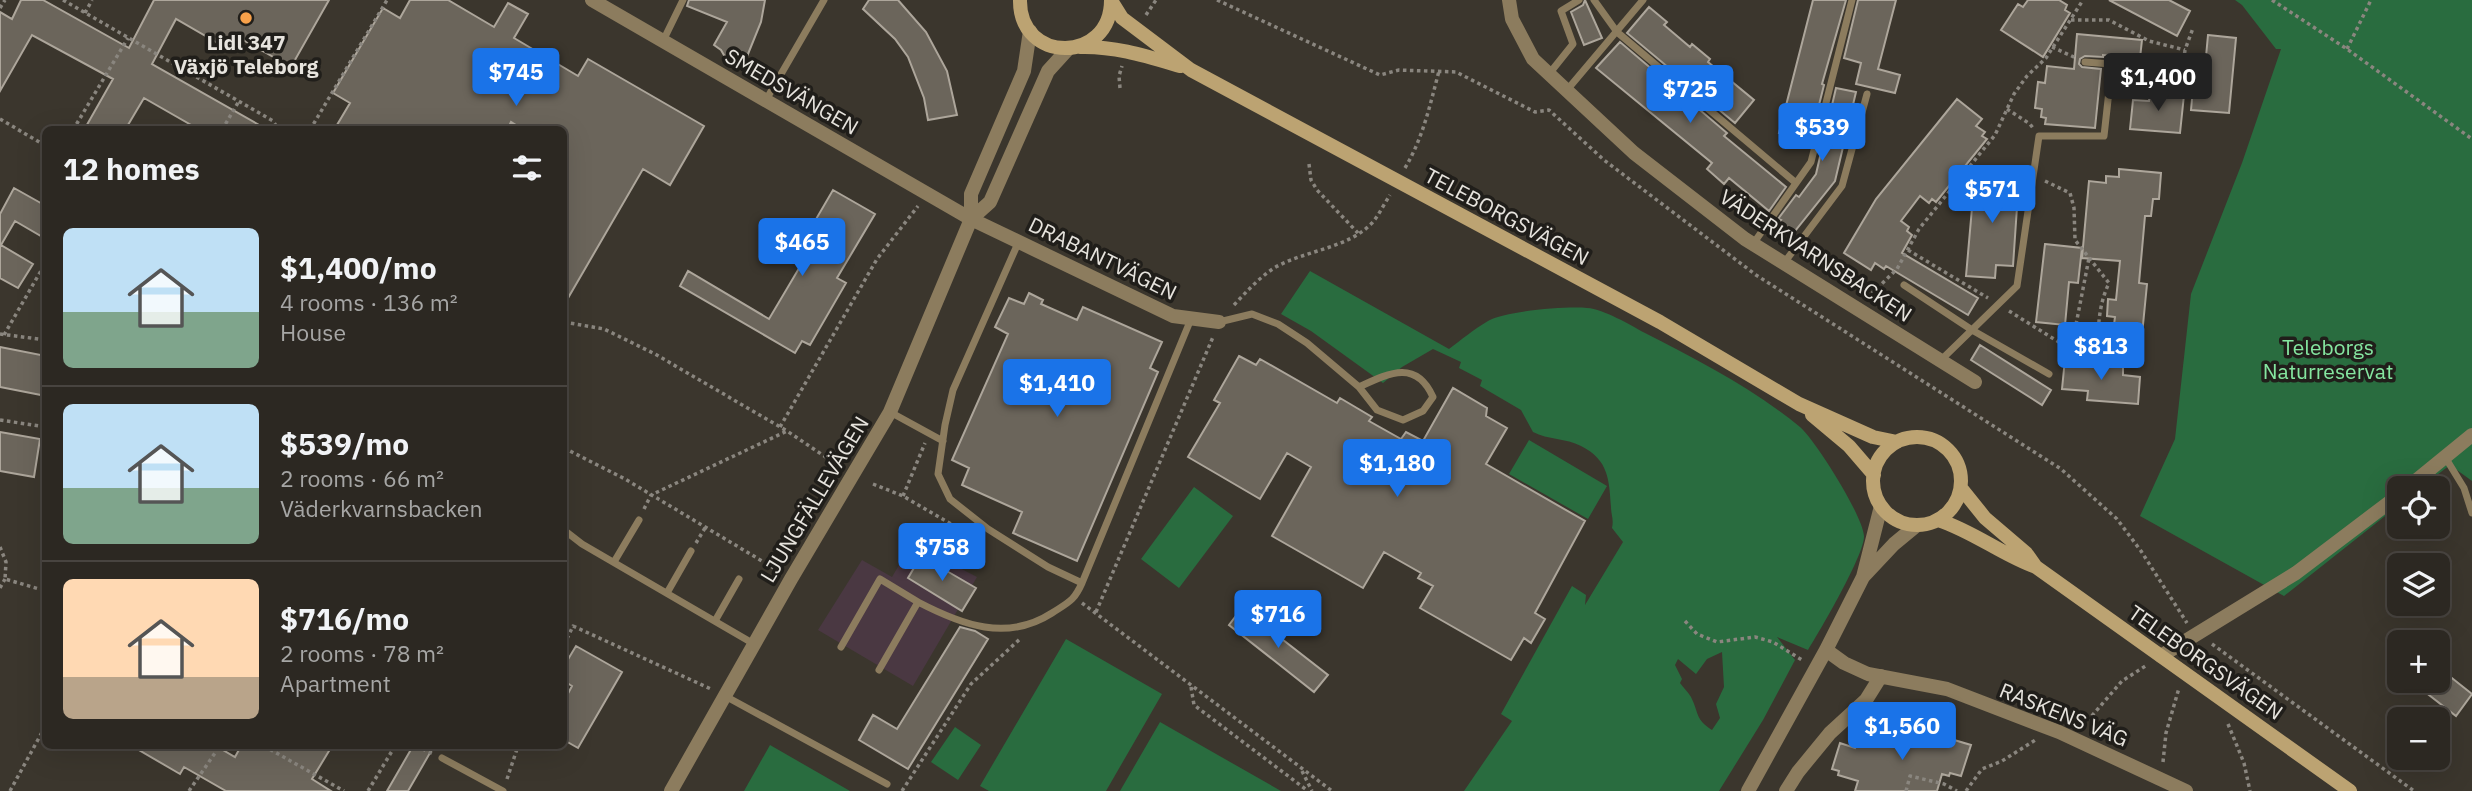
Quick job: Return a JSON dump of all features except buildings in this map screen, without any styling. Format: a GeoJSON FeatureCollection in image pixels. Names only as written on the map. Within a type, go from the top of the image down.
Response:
{"type":"FeatureCollection","features":[{"type":"Feature","properties":{"kind":"main road"},"geometry":{"type":"LineString","coordinates":[[1072,48],[1090,42],[1102,31],[1109,17],[1112,1]]}},
{"type":"Feature","properties":{"kind":"main road","name":"TELEBORGSVÄGEN"},"geometry":{"type":"LineString","coordinates":[[1112,1],[1122,18],[1191,70],[1660,322],[1799,404],[1873,437],[1896,442]]}},
{"type":"Feature","properties":{"kind":"main road"},"geometry":{"type":"LineString","coordinates":[[1019,2],[1030,32]]}},
{"type":"Feature","properties":{"kind":"main road","name":"TELEBORGSVÄGEN"},"geometry":{"type":"LineString","coordinates":[[1030,32],[1049,45],[1072,48],[1103,47],[1191,70]]}},
{"type":"Feature","properties":{"kind":"main road","name":"TELEBORGSVÄGEN"},"geometry":{"type":"LineString","coordinates":[[1799,404],[1849,446],[1874,475]]}},
{"type":"Feature","properties":{"kind":"main road"},"geometry":{"type":"LineString","coordinates":[[1920,437],[1943,445],[1958,464],[1961,488],[1953,507],[1938,520],[1917,525],[1897,520],[1881,506],[1874,491],[1874,475],[1881,456],[1896,442],[1920,437]]}},
{"type":"Feature","properties":{"kind":"main road","name":"TELEBORGSVÄGEN"},"geometry":{"type":"LineString","coordinates":[[1961,488],[1985,518],[2026,553],[2036,567]]}},
{"type":"Feature","properties":{"kind":"main road","name":"TELEBORGSVÄGEN"},"geometry":{"type":"LineString","coordinates":[[1938,520],[1955,525],[2019,561],[2036,567],[2350,791]]}},
{"type":"Feature","properties":{"kind":"street","name":"SMEDSVÄNGEN"},"geometry":{"type":"LineString","coordinates":[[592,0],[971,219]]}},
{"type":"Feature","properties":{"kind":"street","name":"VÄDERKVARNSBACKEN"},"geometry":{"type":"LineString","coordinates":[[1509,0],[1512,19],[1533,59],[1634,153],[1753,244],[1975,382]]}},
{"type":"Feature","properties":{"kind":"street","name":"LJUNGFÄLLEVÄGEN"},"geometry":{"type":"LineString","coordinates":[[671,791],[791,579],[890,412],[971,219],[971,194],[1024,71],[1030,32]]}},
{"type":"Feature","properties":{"kind":"street","name":"LJUNGFÄLLEVÄGEN"},"geometry":{"type":"LineString","coordinates":[[971,219],[990,202],[1048,71],[1072,48]]}},
{"type":"Feature","properties":{"kind":"street","name":"DRABANTVÄGEN"},"geometry":{"type":"LineString","coordinates":[[971,219],[1020,240],[1173,316],[1219,322]]}},
{"type":"Feature","properties":{"kind":"street"},"geometry":{"type":"LineString","coordinates":[[2422,476],[2472,435]]}},
{"type":"Feature","properties":{"kind":"street"},"geometry":{"type":"LineString","coordinates":[[2161,656],[2296,573],[2387,504]]}},
{"type":"Feature","properties":{"kind":"street"},"geometry":{"type":"LineString","coordinates":[[1748,791],[1863,577],[1881,506]]}},
{"type":"Feature","properties":{"kind":"street"},"geometry":{"type":"LineString","coordinates":[[1863,577],[1894,544],[1917,525]]}},
{"type":"Feature","properties":{"kind":"street","name":"RASKENS VÄG"},"geometry":{"type":"LineString","coordinates":[[1826,650],[1844,663],[1868,674],[1947,689],[2059,732],[2186,791]]}},
{"type":"Feature","properties":{"kind":"street"},"geometry":{"type":"LineString","coordinates":[[1786,791],[1830,733],[1866,700],[1881,676]]}},
{"type":"Feature","properties":{"kind":"lane"},"geometry":{"type":"LineString","coordinates":[[663,41],[683,0]]}},
{"type":"Feature","properties":{"kind":"lane"},"geometry":{"type":"LineString","coordinates":[[765,100],[824,0]]}},
{"type":"Feature","properties":{"kind":"lane"},"geometry":{"type":"LineString","coordinates":[[1549,75],[1573,44],[1561,11],[1579,0]]}},
{"type":"Feature","properties":{"kind":"lane"},"geometry":{"type":"LineString","coordinates":[[1594,0],[1617,32],[1796,183]]}},
{"type":"Feature","properties":{"kind":"lane"},"geometry":{"type":"LineString","coordinates":[[1566,91],[1643,0]]}},
{"type":"Feature","properties":{"kind":"lane"},"geometry":{"type":"LineString","coordinates":[[1753,244],[1811,162],[1852,0]]}},
{"type":"Feature","properties":{"kind":"lane"},"geometry":{"type":"LineString","coordinates":[[2085,62],[2137,66]]}},
{"type":"Feature","properties":{"kind":"lane"},"geometry":{"type":"LineString","coordinates":[[1941,360],[2017,286],[2039,136],[2104,136],[2112,64]]}},
{"type":"Feature","properties":{"kind":"lane"},"geometry":{"type":"LineString","coordinates":[[1783,263],[1842,186],[1867,94]]}},
{"type":"Feature","properties":{"kind":"lane"},"geometry":{"type":"LineString","coordinates":[[1020,240],[953,390],[939,474],[950,499],[988,529],[1048,567],[1082,583]]}},
{"type":"Feature","properties":{"kind":"lane"},"geometry":{"type":"LineString","coordinates":[[1904,285],[1972,330],[2049,374]]}},
{"type":"Feature","properties":{"kind":"lane"},"geometry":{"type":"LineString","coordinates":[[1219,322],[1252,314],[1278,324],[1307,343],[1359,387],[1377,410],[1403,420],[1423,411],[1433,397],[1427,383],[1406,371],[1387,374],[1359,387]]}},
{"type":"Feature","properties":{"kind":"lane"},"geometry":{"type":"LineString","coordinates":[[841,646],[880,579],[952,620],[992,629],[1037,623],[1075,598],[1191,320]]}},
{"type":"Feature","properties":{"kind":"lane"},"geometry":{"type":"LineString","coordinates":[[890,412],[943,441]]}},
{"type":"Feature","properties":{"kind":"lane"},"geometry":{"type":"LineString","coordinates":[[2445,457],[2464,488],[2472,513]]}},
{"type":"Feature","properties":{"kind":"lane"},"geometry":{"type":"LineString","coordinates":[[614,562],[639,520]]}},
{"type":"Feature","properties":{"kind":"lane"},"geometry":{"type":"LineString","coordinates":[[567,532],[582,544],[754,644]]}},
{"type":"Feature","properties":{"kind":"lane"},"geometry":{"type":"LineString","coordinates":[[667,593],[691,551]]}},
{"type":"Feature","properties":{"kind":"lane"},"geometry":{"type":"LineString","coordinates":[[715,621],[739,579]]}},
{"type":"Feature","properties":{"kind":"lane"},"geometry":{"type":"LineString","coordinates":[[879,670],[918,602]]}},
{"type":"Feature","properties":{"kind":"lane"},"geometry":{"type":"LineString","coordinates":[[725,696],[887,784]]}},
{"type":"Feature","properties":{"kind":"lane"},"geometry":{"type":"LineString","coordinates":[[442,758],[503,791]]}},
{"type":"Feature","properties":{"kind":"path"},"geometry":{"type":"LineString","coordinates":[[0,8],[5,0]]}},
{"type":"Feature","properties":{"kind":"path"},"geometry":{"type":"LineString","coordinates":[[63,0],[273,121],[276,126]]}},
{"type":"Feature","properties":{"kind":"path"},"geometry":{"type":"LineString","coordinates":[[85,12],[92,0]]}},
{"type":"Feature","properties":{"kind":"path"},"geometry":{"type":"LineString","coordinates":[[312,126],[387,0]]}},
{"type":"Feature","properties":{"kind":"path"},"geometry":{"type":"LineString","coordinates":[[1217,0],[1380,75],[1399,70],[1456,72],[1535,112],[1549,110],[1604,160],[1756,275],[2061,469],[2117,519],[2185,620],[2198,634],[2414,791]]}},
{"type":"Feature","properties":{"kind":"path"},"geometry":{"type":"LineString","coordinates":[[1853,306],[1870,296],[1897,269],[1919,229],[1995,135],[2027,76],[2052,47],[2083,0]]}},
{"type":"Feature","properties":{"kind":"path"},"geometry":{"type":"LineString","coordinates":[[2272,0],[2347,49],[2472,139]]}},
{"type":"Feature","properties":{"kind":"path"},"geometry":{"type":"LineString","coordinates":[[2347,49],[2371,0]]}},
{"type":"Feature","properties":{"kind":"path"},"geometry":{"type":"LineString","coordinates":[[2071,20],[2109,20],[2149,41],[2186,50]]}},
{"type":"Feature","properties":{"kind":"path"},"geometry":{"type":"LineString","coordinates":[[2137,66],[2148,79],[2181,84],[2186,50],[2193,28]]}},
{"type":"Feature","properties":{"kind":"path"},"geometry":{"type":"LineString","coordinates":[[76,126],[128,37]]}},
{"type":"Feature","properties":{"kind":"path"},"geometry":{"type":"LineString","coordinates":[[2052,47],[2085,62]]}},
{"type":"Feature","properties":{"kind":"path"},"geometry":{"type":"LineString","coordinates":[[1405,168],[1426,123],[1439,71]]}},
{"type":"Feature","properties":{"kind":"path"},"geometry":{"type":"LineString","coordinates":[[224,126],[239,102]]}},
{"type":"Feature","properties":{"kind":"path"},"geometry":{"type":"LineString","coordinates":[[2007,109],[2030,124],[2039,136]]}},
{"type":"Feature","properties":{"kind":"path"},"geometry":{"type":"LineString","coordinates":[[0,119],[42,144]]}},
{"type":"Feature","properties":{"kind":"path"},"geometry":{"type":"LineString","coordinates":[[1309,164],[1311,180],[1317,190],[1358,233]]}},
{"type":"Feature","properties":{"kind":"path"},"geometry":{"type":"LineString","coordinates":[[2033,176],[2070,193],[2074,208],[2075,240],[2109,283],[2102,296],[2098,348]]}},
{"type":"Feature","properties":{"kind":"path"},"geometry":{"type":"LineString","coordinates":[[780,427],[877,259],[927,193]]}},
{"type":"Feature","properties":{"kind":"path"},"geometry":{"type":"LineString","coordinates":[[1332,791],[1191,687],[1096,612],[1219,322],[1252,285],[1274,268],[1304,254],[1332,247],[1372,223],[1390,195]]}},
{"type":"Feature","properties":{"kind":"path"},"geometry":{"type":"LineString","coordinates":[[1908,250],[2062,344],[2098,348],[2129,357]]}},
{"type":"Feature","properties":{"kind":"path"},"geometry":{"type":"LineString","coordinates":[[2072,345],[2089,257]]}},
{"type":"Feature","properties":{"kind":"path"},"geometry":{"type":"LineString","coordinates":[[42,269],[2,334],[42,339]]}},
{"type":"Feature","properties":{"kind":"path"},"geometry":{"type":"LineString","coordinates":[[567,323],[604,329],[655,354],[788,431],[836,464]]}},
{"type":"Feature","properties":{"kind":"path"},"geometry":{"type":"LineString","coordinates":[[0,420],[42,426]]}},
{"type":"Feature","properties":{"kind":"path"},"geometry":{"type":"LineString","coordinates":[[651,495],[788,431]]}},
{"type":"Feature","properties":{"kind":"path"},"geometry":{"type":"LineString","coordinates":[[903,496],[929,433]]}},
{"type":"Feature","properties":{"kind":"path"},"geometry":{"type":"LineString","coordinates":[[567,449],[651,495],[791,579]]}},
{"type":"Feature","properties":{"kind":"path"},"geometry":{"type":"LineString","coordinates":[[0,547],[6,562],[5,579],[0,589]]}},
{"type":"Feature","properties":{"kind":"path"},"geometry":{"type":"LineString","coordinates":[[5,579],[42,590]]}},
{"type":"Feature","properties":{"kind":"path"},"geometry":{"type":"LineString","coordinates":[[1685,621],[1697,634],[1717,642],[1755,637],[1773,642],[1816,667]]}},
{"type":"Feature","properties":{"kind":"path"},"geometry":{"type":"LineString","coordinates":[[902,791],[971,684],[1037,623]]}},
{"type":"Feature","properties":{"kind":"path"},"geometry":{"type":"LineString","coordinates":[[567,639],[573,626],[725,696]]}},
{"type":"Feature","properties":{"kind":"path"},"geometry":{"type":"LineString","coordinates":[[1966,791],[1982,769],[2002,761],[2037,739],[2091,718],[2122,681],[2161,656]]}},
{"type":"Feature","properties":{"kind":"path"},"geometry":{"type":"LineString","coordinates":[[2162,778],[2166,733],[2184,672]]}},
{"type":"Feature","properties":{"kind":"path"},"geometry":{"type":"LineString","coordinates":[[1191,687],[1194,705],[1310,791]]}},
{"type":"Feature","properties":{"kind":"path"},"geometry":{"type":"LineString","coordinates":[[2217,696],[2244,763],[2250,791]]}},
{"type":"Feature","properties":{"kind":"path"},"geometry":{"type":"LineString","coordinates":[[10,791],[42,732]]}},
{"type":"Feature","properties":{"kind":"path"},"geometry":{"type":"LineString","coordinates":[[190,791],[216,749]]}},
{"type":"Feature","properties":{"kind":"path"},"geometry":{"type":"LineString","coordinates":[[269,749],[344,791]]}},
{"type":"Feature","properties":{"kind":"path"},"geometry":{"type":"LineString","coordinates":[[368,791],[393,749]]}},
{"type":"Feature","properties":{"kind":"path"},"geometry":{"type":"LineString","coordinates":[[422,749],[442,758]]}},
{"type":"Feature","properties":{"kind":"path"},"geometry":{"type":"LineString","coordinates":[[503,791],[517,749]]}},
{"type":"Feature","properties":{"kind":"path"},"geometry":{"type":"LineString","coordinates":[[1301,768],[1310,791]]}},
{"type":"Feature","properties":{"kind":"path"},"geometry":{"type":"LineString","coordinates":[[1906,791],[1910,776],[1944,784],[1957,791]]}},
{"type":"Feature","properties":{"kind":"shaded area"},"geometry":{"type":"Polygon","coordinates":[[[912,543],[977,577],[913,686],[818,630],[862,560],[892,577],[912,543]]]}},
{"type":"Feature","properties":{"kind":"green space","name":"Teleborgs Naturreservat"},"geometry":{"type":"Polygon","coordinates":[[[2235,0],[2472,0],[2472,481],[2450,465],[2436,476],[2387,476],[2387,514],[2284,596],[2140,516],[2175,439],[2191,294],[2242,163],[2281,49],[2276,49],[2242,5],[2235,0]]]}},
{"type":"Feature","properties":{"kind":"green space"},"geometry":{"type":"Polygon","coordinates":[[[1310,271],[1449,349],[1496,317],[1551,309],[1594,309],[1625,322],[1725,376],[1800,427],[1817,447],[1856,512],[1864,536],[1862,545],[1841,593],[1808,650],[1777,637],[1795,660],[1763,720],[1719,791],[1464,791],[1512,721],[1501,714],[1572,586],[1586,595],[1585,605],[1623,542],[1612,528],[1606,472],[1597,458],[1581,446],[1533,432],[1521,410],[1480,386],[1482,380],[1459,368],[1461,362],[1433,349],[1402,367],[1383,383],[1311,331],[1281,314],[1310,271]],[[1722,652],[1707,659],[1696,674],[1678,659],[1675,665],[1682,679],[1680,683],[1691,697],[1700,719],[1712,730],[1720,718],[1716,704],[1724,687],[1722,652]]]}},
{"type":"Feature","properties":{"kind":"green space"},"geometry":{"type":"Polygon","coordinates":[[[1529,440],[1607,486],[1588,519],[1509,474],[1529,440]]]}},
{"type":"Feature","properties":{"kind":"green space"},"geometry":{"type":"Polygon","coordinates":[[[1194,487],[1233,516],[1179,588],[1141,559],[1194,487]]]}},
{"type":"Feature","properties":{"kind":"green space"},"geometry":{"type":"Polygon","coordinates":[[[1066,639],[1162,694],[1106,791],[989,791],[980,786],[1066,639]]]}},
{"type":"Feature","properties":{"kind":"green space"},"geometry":{"type":"Polygon","coordinates":[[[1160,722],[1281,791],[1120,791],[1160,722]]]}},
{"type":"Feature","properties":{"kind":"green space"},"geometry":{"type":"Polygon","coordinates":[[[955,727],[981,745],[958,780],[931,762],[955,727]]]}},
{"type":"Feature","properties":{"kind":"green space"},"geometry":{"type":"Polygon","coordinates":[[[770,745],[850,791],[744,791],[770,745]]]}},
{"type":"Feature","properties":{"kind":"place","name":"Lidl 347 Växjö Teleborg"},"geometry":{"type":"Point","coordinates":[246,18]}}]}
